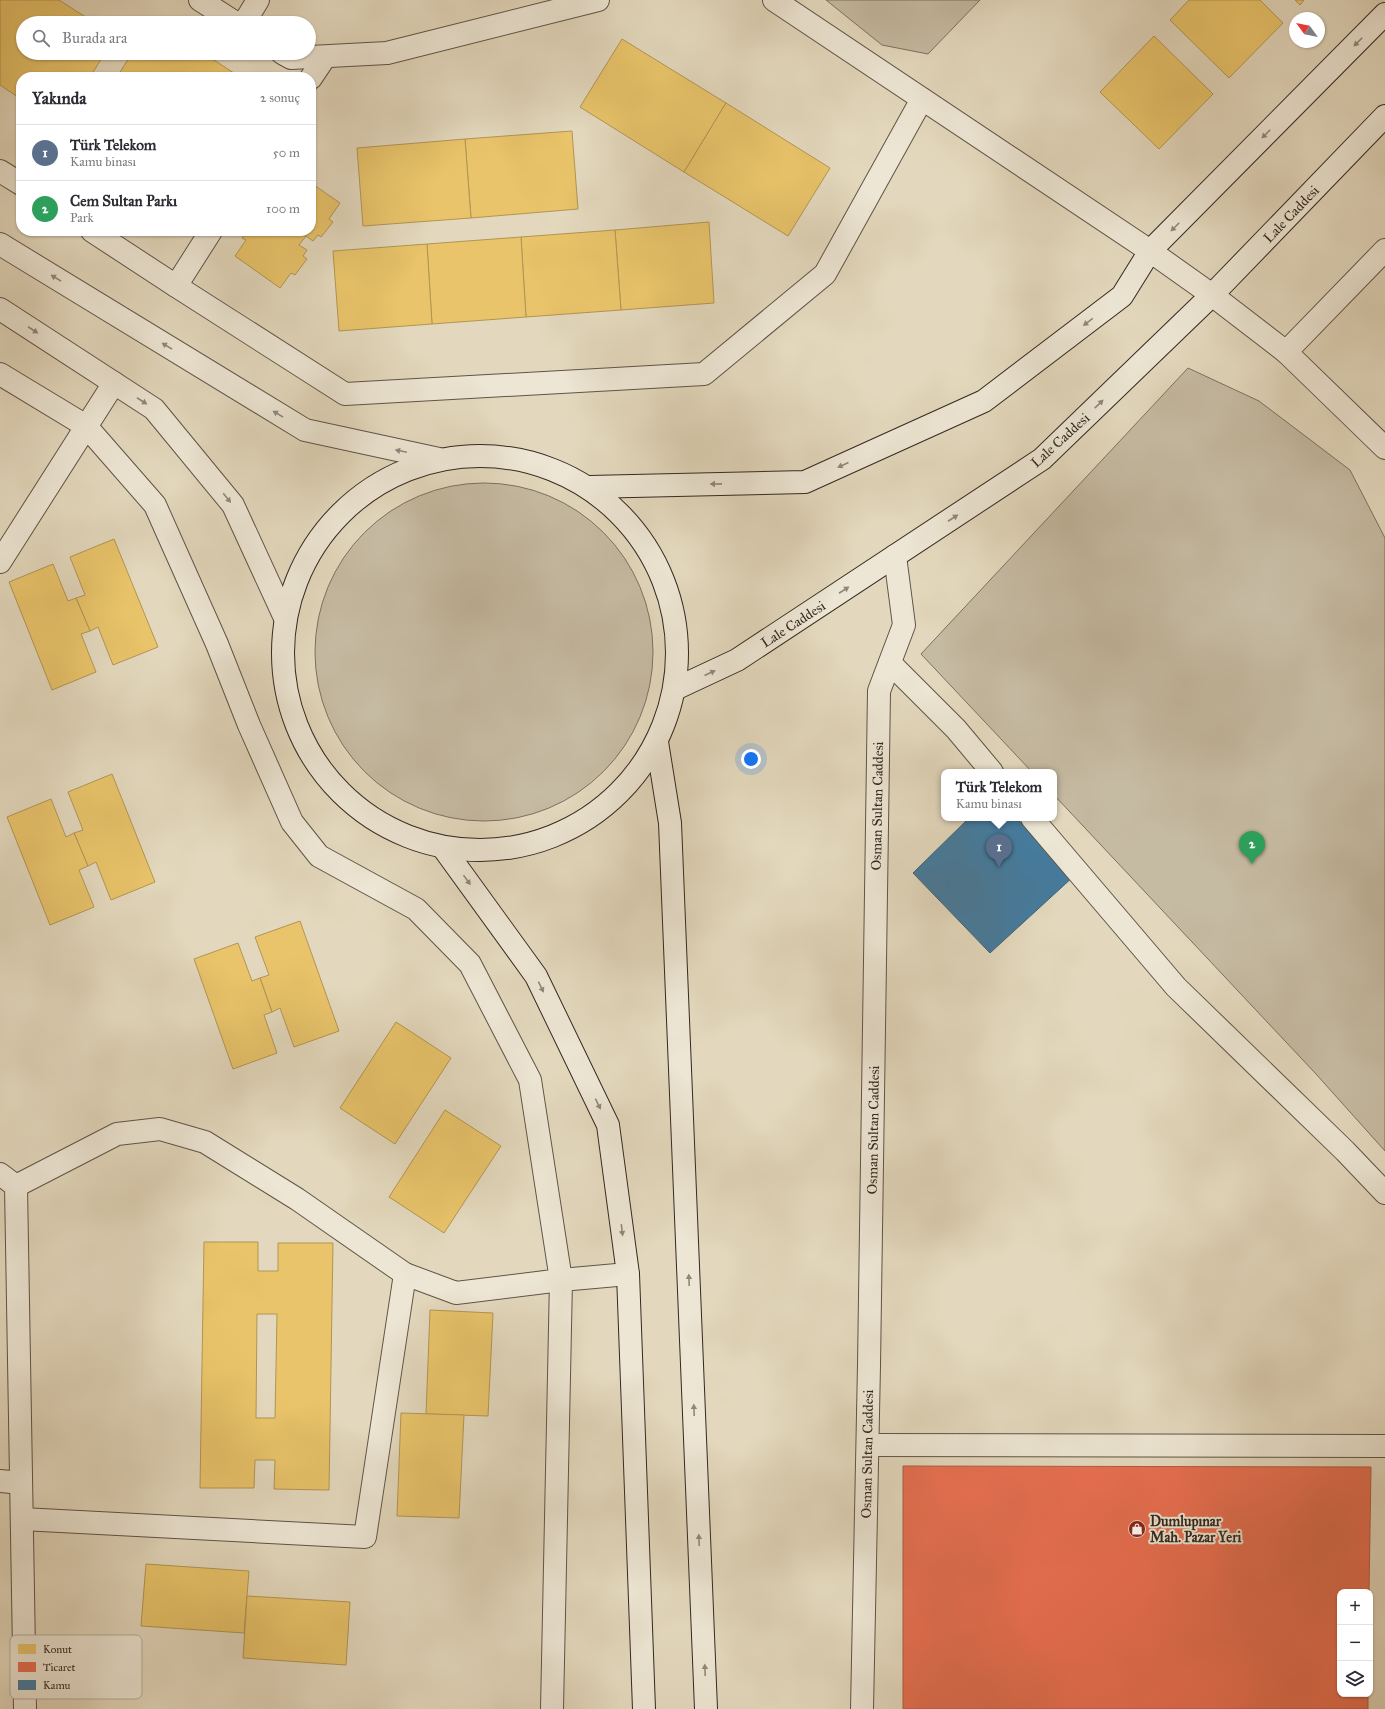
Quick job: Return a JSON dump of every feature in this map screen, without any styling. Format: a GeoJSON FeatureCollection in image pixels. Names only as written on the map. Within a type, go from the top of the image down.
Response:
{"type":"FeatureCollection","features":[{"type":"Feature","properties":{"kind":"street"},"geometry":{"type":"LineString","coordinates":[[200,0],[225,16]]}},
{"type":"Feature","properties":{"kind":"street"},"geometry":{"type":"LineString","coordinates":[[248,16],[258,0]]}},
{"type":"Feature","properties":{"kind":"street"},"geometry":{"type":"LineString","coordinates":[[316,57],[386,53],[598,0]]}},
{"type":"Feature","properties":{"kind":"street"},"geometry":{"type":"LineString","coordinates":[[774,0],[1150,251],[1212,295],[1286,352],[1385,448]]}},
{"type":"Feature","properties":{"kind":"street"},"geometry":{"type":"LineString","coordinates":[[589,487],[805,482],[984,401],[1122,296],[1150,251],[1385,14]]}},
{"type":"Feature","properties":{"kind":"street"},"geometry":{"type":"LineString","coordinates":[[315,72],[325,57]]}},
{"type":"Feature","properties":{"kind":"street"},"geometry":{"type":"LineString","coordinates":[[100,236],[344,394],[704,374],[825,274],[922,98]]}},
{"type":"Feature","properties":{"kind":"street","name":"Lale Caddesi"},"geometry":{"type":"LineString","coordinates":[[675,689],[737,660],[1042,459],[1212,295],[1385,116]]}},
{"type":"Feature","properties":{"kind":"street"},"geometry":{"type":"LineString","coordinates":[[0,171],[16,181]]}},
{"type":"Feature","properties":{"kind":"street"},"geometry":{"type":"LineString","coordinates":[[176,286],[208,236]]}},
{"type":"Feature","properties":{"kind":"street"},"geometry":{"type":"LineString","coordinates":[[0,244],[305,430],[439,460]]}},
{"type":"Feature","properties":{"kind":"street"},"geometry":{"type":"LineString","coordinates":[[1286,352],[1385,250]]}},
{"type":"Feature","properties":{"kind":"street"},"geometry":{"type":"LineString","coordinates":[[0,309],[154,409],[233,505],[285,618]]}},
{"type":"Feature","properties":{"kind":"street"},"geometry":{"type":"LineString","coordinates":[[0,374],[86,426],[155,505],[217,644],[249,725],[292,822],[319,856],[416,909],[470,964],[530,1080],[561,1280],[552,1709]]}},
{"type":"Feature","properties":{"kind":"street"},"geometry":{"type":"LineString","coordinates":[[0,562],[114,383]]}},
{"type":"Feature","properties":{"kind":"street"},"geometry":{"type":"LineString","coordinates":[[491,455],[542,465],[589,487],[632,525],[662,574],[677,631],[675,689],[657,742],[628,784],[590,818],[545,841],[495,851],[444,849],[385,828],[337,790],[302,739],[284,680],[285,618],[304,563],[339,515],[385,480],[439,460],[491,455]]}},
{"type":"Feature","properties":{"kind":"street","name":"Osman Sultan Caddesi"},"geometry":{"type":"LineString","coordinates":[[862,1709],[868,1444],[879,692],[904,625],[895,556]]}},
{"type":"Feature","properties":{"kind":"street"},"geometry":{"type":"LineString","coordinates":[[890,663],[956,729],[989,769]]}},
{"type":"Feature","properties":{"kind":"street"},"geometry":{"type":"LineString","coordinates":[[657,742],[670,822],[706,1709]]}},
{"type":"Feature","properties":{"kind":"street"},"geometry":{"type":"LineString","coordinates":[[1035,821],[1176,986],[1345,1151],[1385,1193]]}},
{"type":"Feature","properties":{"kind":"street"},"geometry":{"type":"LineString","coordinates":[[444,849],[536,976],[608,1125],[628,1274],[644,1709]]}},
{"type":"Feature","properties":{"kind":"street"},"geometry":{"type":"LineString","coordinates":[[24,1635],[22,1519],[11,1482],[8,1180],[117,1134],[160,1130],[204,1142],[297,1199],[405,1274],[456,1294],[561,1280],[628,1274]]}},
{"type":"Feature","properties":{"kind":"street"},"geometry":{"type":"LineString","coordinates":[[22,1519],[365,1537],[405,1274]]}},
{"type":"Feature","properties":{"kind":"street"},"geometry":{"type":"LineString","coordinates":[[868,1444],[1385,1446]]}},
{"type":"Feature","properties":{"kind":"street"},"geometry":{"type":"LineString","coordinates":[[25,1699],[25,1709]]}},
{"type":"Feature","properties":{"kind":"shaded area"},"geometry":{"type":"Polygon","coordinates":[[[826,0],[980,0],[928,54],[882,45],[826,0]]]}},
{"type":"Feature","properties":{"kind":"shaded area"},"geometry":{"type":"Polygon","coordinates":[[[1188,368],[1259,401],[1350,470],[1385,538],[1385,1151],[1316,1074],[1057,798],[1057,769],[1029,769],[921,654],[1188,368]]]}},
{"type":"Feature","properties":{"kind":"shaded area"},"geometry":{"type":"Polygon","coordinates":[[[484,483],[517,486],[533,490],[564,503],[591,521],[615,545],[633,572],[646,603],[650,619],[653,652],[650,685],[646,701],[633,732],[615,759],[591,783],[564,801],[533,814],[517,818],[484,821],[451,818],[435,814],[404,801],[377,783],[353,759],[335,732],[322,701],[318,685],[315,652],[318,619],[322,603],[335,572],[353,545],[377,521],[404,503],[435,490],[451,486],[484,483]]]}},
{"type":"Feature","properties":{"kind":"building: Konut"},"geometry":{"type":"Polygon","coordinates":[[[0,0],[59,0],[84,16],[16,16],[16,60],[101,60],[93,72],[16,72],[16,96],[0,85],[0,0]]]}},
{"type":"Feature","properties":{"kind":"building: Konut"},"geometry":{"type":"Polygon","coordinates":[[[1189,0],[1260,0],[1283,23],[1229,78],[1170,20],[1189,0]]]}},
{"type":"Feature","properties":{"kind":"building: Konut"},"geometry":{"type":"Polygon","coordinates":[[[1295,0],[1304,0],[1300,5],[1295,0]]]}},
{"type":"Feature","properties":{"kind":"building: Konut"},"geometry":{"type":"Polygon","coordinates":[[[1154,36],[1213,94],[1159,149],[1100,92],[1154,36]]]}},
{"type":"Feature","properties":{"kind":"building: Konut"},"geometry":{"type":"Polygon","coordinates":[[[622,39],[726,103],[684,172],[580,107],[622,39]]]}},
{"type":"Feature","properties":{"kind":"building: Konut"},"geometry":{"type":"Polygon","coordinates":[[[128,60],[214,60],[232,72],[120,72],[128,60]]]}},
{"type":"Feature","properties":{"kind":"building: Konut"},"geometry":{"type":"Polygon","coordinates":[[[726,103],[830,168],[788,236],[684,172],[726,103]]]}},
{"type":"Feature","properties":{"kind":"building: Konut"},"geometry":{"type":"Polygon","coordinates":[[[572,131],[578,209],[471,218],[465,139],[572,131]]]}},
{"type":"Feature","properties":{"kind":"building: Konut"},"geometry":{"type":"Polygon","coordinates":[[[465,139],[471,218],[363,226],[357,148],[465,139]]]}},
{"type":"Feature","properties":{"kind":"building: Konut"},"geometry":{"type":"Polygon","coordinates":[[[316,186],[340,203],[329,219],[333,222],[321,237],[318,235],[313,241],[306,236],[316,236],[316,186]]]}},
{"type":"Feature","properties":{"kind":"building: Konut"},"geometry":{"type":"Polygon","coordinates":[[[709,222],[714,303],[621,310],[615,230],[709,222]]]}},
{"type":"Feature","properties":{"kind":"building: Konut"},"geometry":{"type":"Polygon","coordinates":[[[615,230],[621,310],[526,317],[521,237],[615,230]]]}},
{"type":"Feature","properties":{"kind":"building: Konut"},"geometry":{"type":"Polygon","coordinates":[[[243,236],[306,236],[299,245],[307,250],[303,256],[307,259],[295,275],[291,273],[280,288],[235,256],[246,240],[242,238],[243,236]]]}},
{"type":"Feature","properties":{"kind":"building: Konut"},"geometry":{"type":"Polygon","coordinates":[[[521,237],[526,317],[432,324],[427,244],[521,237]]]}},
{"type":"Feature","properties":{"kind":"building: Konut"},"geometry":{"type":"Polygon","coordinates":[[[427,244],[432,324],[339,331],[333,251],[427,244]]]}},
{"type":"Feature","properties":{"kind":"building: Konut"},"geometry":{"type":"Polygon","coordinates":[[[114,539],[158,647],[113,665],[98,627],[90,631],[76,598],[85,595],[70,557],[114,539]]]}},
{"type":"Feature","properties":{"kind":"building: Konut"},"geometry":{"type":"Polygon","coordinates":[[[53,564],[68,601],[76,598],[90,631],[81,634],[96,672],[52,690],[9,582],[53,564]]]}},
{"type":"Feature","properties":{"kind":"building: Konut"},"geometry":{"type":"Polygon","coordinates":[[[112,774],[155,882],[111,900],[96,862],[88,866],[74,833],[83,830],[68,792],[112,774]]]}},
{"type":"Feature","properties":{"kind":"building: Konut"},"geometry":{"type":"Polygon","coordinates":[[[51,799],[66,837],[74,833],[88,866],[79,870],[94,907],[50,925],[7,817],[51,799]]]}},
{"type":"Feature","properties":{"kind":"building: Konut"},"geometry":{"type":"Polygon","coordinates":[[[300,921],[339,1031],[294,1047],[280,1008],[272,1012],[260,978],[269,975],[255,937],[300,921]]]}},
{"type":"Feature","properties":{"kind":"building: Konut"},"geometry":{"type":"Polygon","coordinates":[[[238,943],[252,981],[260,978],[272,1012],[264,1015],[277,1053],[233,1069],[194,959],[238,943]]]}},
{"type":"Feature","properties":{"kind":"building: Konut"},"geometry":{"type":"Polygon","coordinates":[[[396,1022],[451,1058],[395,1144],[340,1108],[396,1022]]]}},
{"type":"Feature","properties":{"kind":"building: Konut"},"geometry":{"type":"Polygon","coordinates":[[[445,1110],[501,1146],[444,1233],[389,1197],[445,1110]]]}},
{"type":"Feature","properties":{"kind":"building: Konut"},"geometry":{"type":"Polygon","coordinates":[[[204,1242],[258,1242],[258,1271],[278,1271],[278,1243],[333,1243],[329,1490],[274,1489],[275,1460],[255,1460],[254,1488],[200,1488],[204,1242]],[[257,1314],[256,1418],[275,1418],[277,1314],[257,1314]]]}},
{"type":"Feature","properties":{"kind":"building: Konut"},"geometry":{"type":"Polygon","coordinates":[[[430,1310],[493,1313],[488,1416],[426,1414],[430,1310]]]}},
{"type":"Feature","properties":{"kind":"building: Konut"},"geometry":{"type":"Polygon","coordinates":[[[401,1413],[464,1415],[459,1518],[397,1516],[401,1413]]]}},
{"type":"Feature","properties":{"kind":"building: Konut"},"geometry":{"type":"Polygon","coordinates":[[[146,1564],[249,1571],[244,1633],[141,1626],[146,1564]]]}},
{"type":"Feature","properties":{"kind":"building: Konut"},"geometry":{"type":"Polygon","coordinates":[[[247,1596],[350,1602],[346,1665],[243,1658],[247,1596]]]}},
{"type":"Feature","properties":{"kind":"building: Ticaret","name":"Dumlupınar Mah. Pazar Yeri"},"geometry":{"type":"Polygon","coordinates":[[[903,1466],[1371,1467],[1369,1589],[1337,1589],[1337,1697],[1368,1697],[1368,1709],[903,1709],[903,1466]]]}},
{"type":"Feature","properties":{"kind":"building: Kamu"},"geometry":{"type":"Polygon","coordinates":[[[966,821],[1019,821],[1074,876],[990,953],[913,873],[966,821]]]}},
{"type":"Feature","properties":{"kind":"place","name":"Cem Sultan Parkı"},"geometry":{"type":"Point","coordinates":[1252,864]}},
{"type":"Feature","properties":{"kind":"place","name":"Türk Telekom"},"geometry":{"type":"Point","coordinates":[999,867]}},
{"type":"Feature","properties":{"kind":"place","name":"Dumlupınar Mah. Pazar Yeri"},"geometry":{"type":"Point","coordinates":[1137,1529]}}]}
